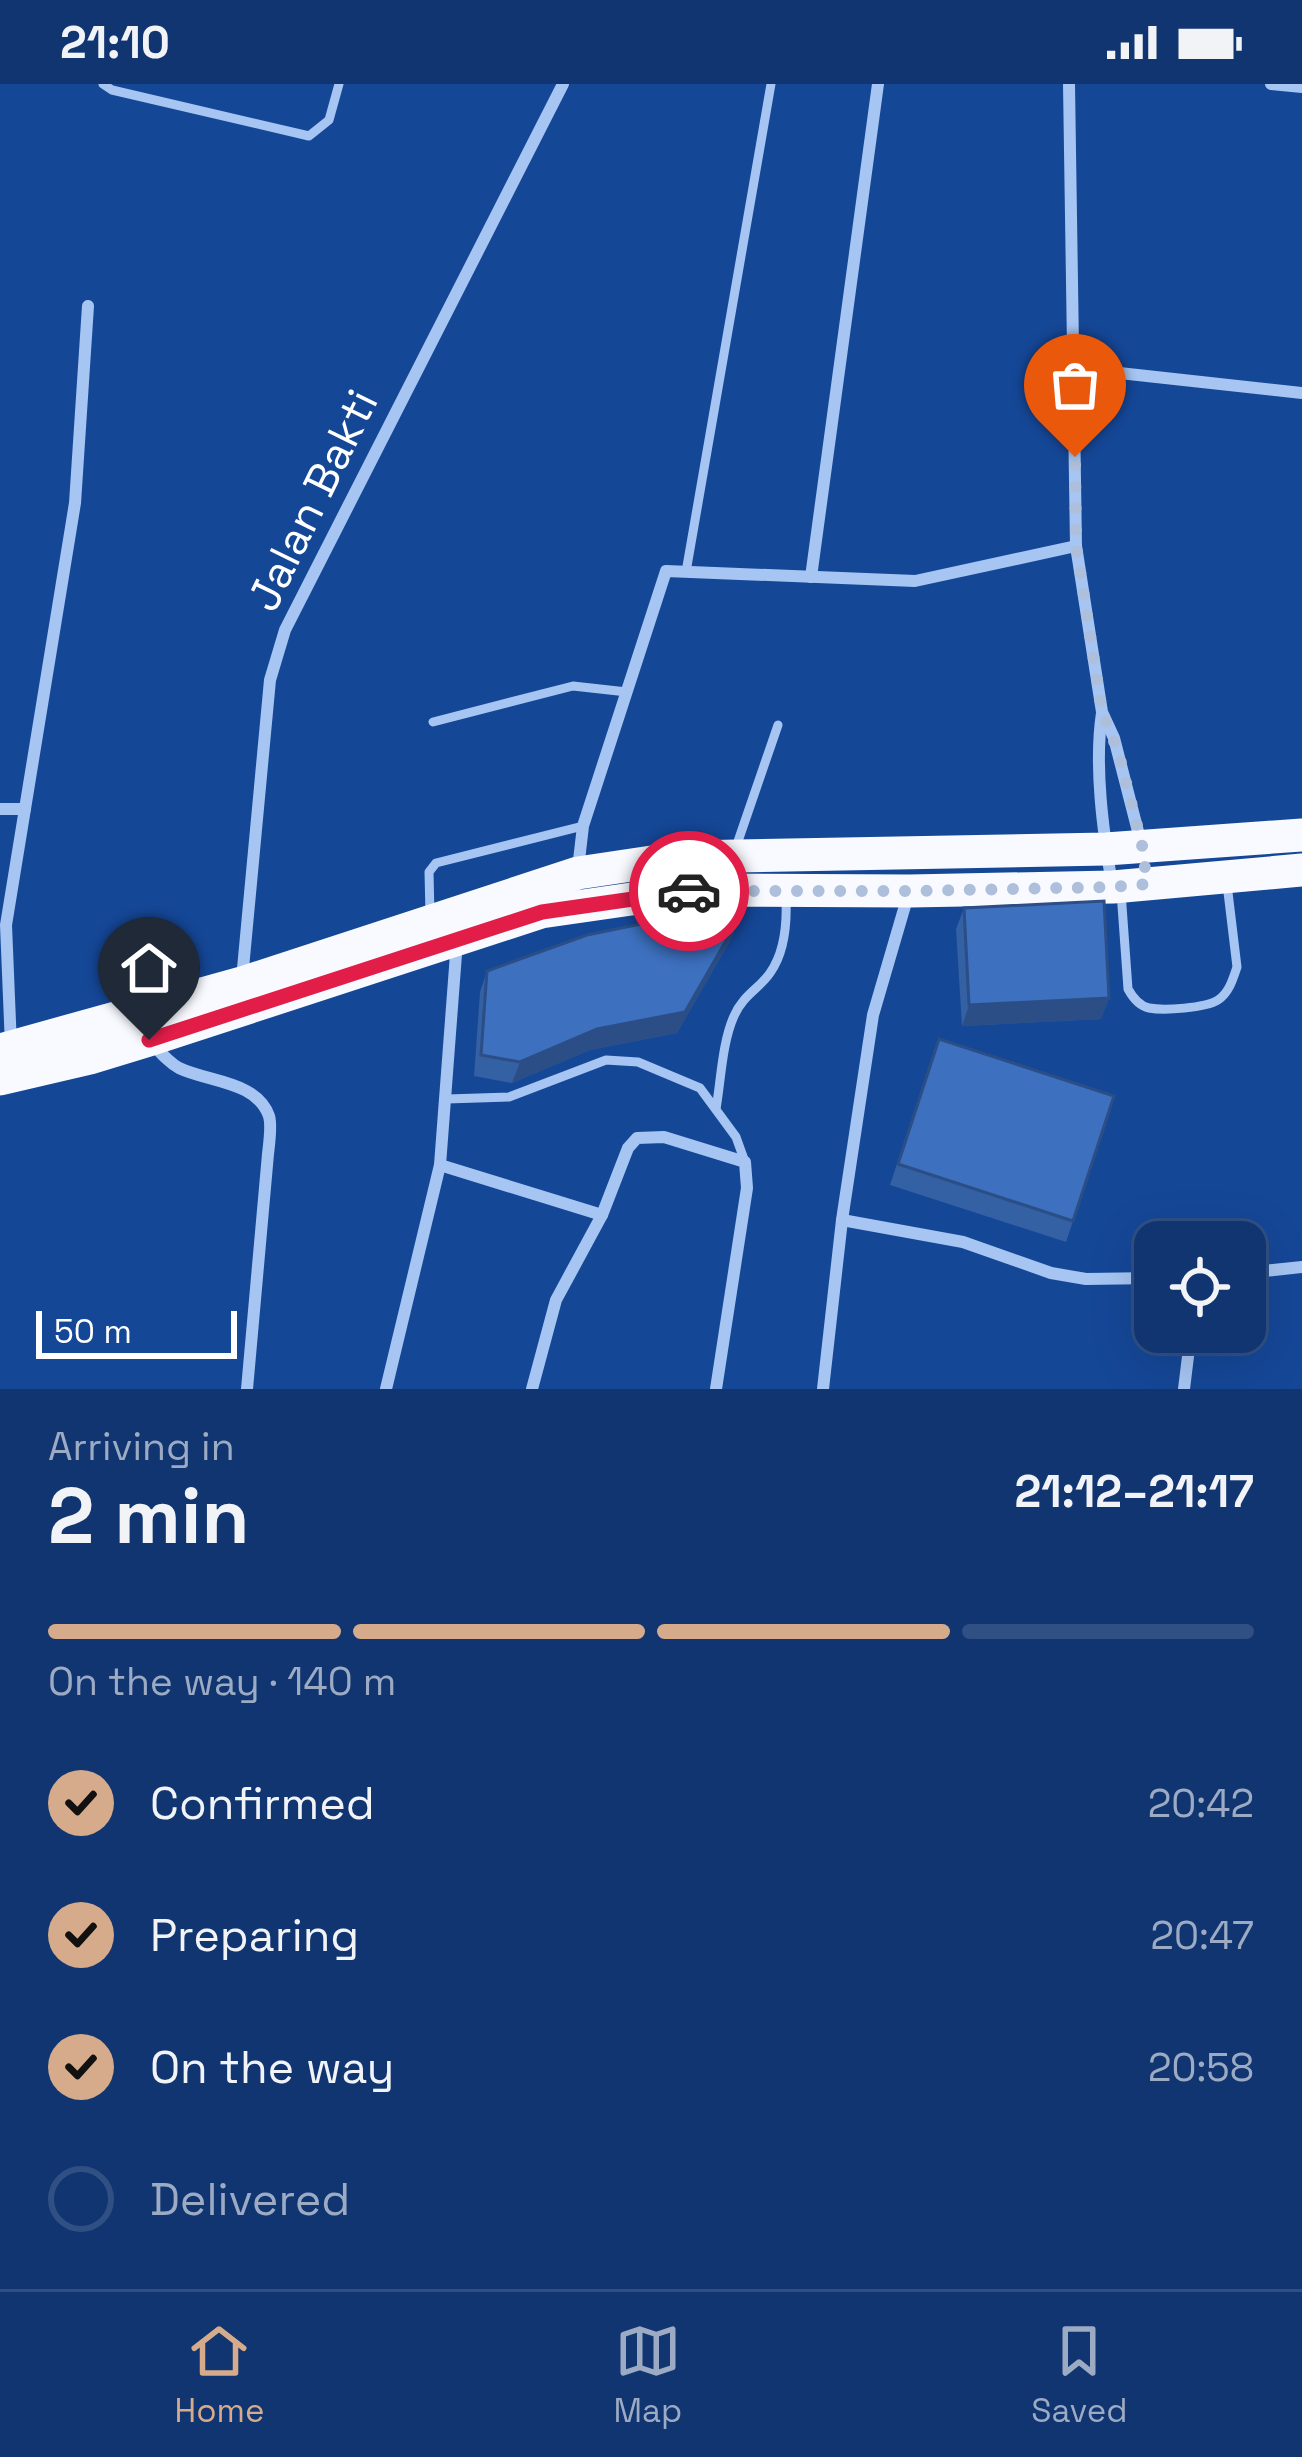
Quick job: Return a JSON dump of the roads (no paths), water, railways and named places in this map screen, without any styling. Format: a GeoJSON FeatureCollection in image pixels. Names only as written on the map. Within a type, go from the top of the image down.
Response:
{"type":"FeatureCollection","features":[{"type":"Feature","properties":{"kind":"highway"},"geometry":{"type":"LineString","coordinates":[[4,1059],[90,1058],[149,1040],[444,930],[578,873],[685,857],[1106,849],[1302,835]]}},
{"type":"Feature","properties":{"kind":"highway"},"geometry":{"type":"LineString","coordinates":[[4,1059],[242,983],[444,930],[542,912],[694,890],[1127,886],[1302,870]]}},
{"type":"Feature","properties":{"kind":"street","name":"Jalan Bakti"},"geometry":{"type":"LineString","coordinates":[[242,983],[270,680],[285,630],[562,84]]}},
{"type":"Feature","properties":{"kind":"street"},"geometry":{"type":"LineString","coordinates":[[811,577],[878,84]]}},
{"type":"Feature","properties":{"kind":"street"},"geometry":{"type":"LineString","coordinates":[[1069,84],[1076,545],[1102,712],[1114,738],[1142,845],[1127,886]]}},
{"type":"Feature","properties":{"kind":"street"},"geometry":{"type":"LineString","coordinates":[[1271,84],[1302,87]]}},
{"type":"Feature","properties":{"kind":"street"},"geometry":{"type":"LineString","coordinates":[[4,1059],[6,925],[75,503],[88,306]]}},
{"type":"Feature","properties":{"kind":"street"},"geometry":{"type":"LineString","coordinates":[[1074,368],[1302,392]]}},
{"type":"Feature","properties":{"kind":"street"},"geometry":{"type":"LineString","coordinates":[[578,873],[583,826],[666,571],[914,581],[1076,545]]}},
{"type":"Feature","properties":{"kind":"street"},"geometry":{"type":"LineString","coordinates":[[1102,712],[1098,740],[1106,849],[1127,886]]}},
{"type":"Feature","properties":{"kind":"street"},"geometry":{"type":"LineString","coordinates":[[0,809],[25,808]]}},
{"type":"Feature","properties":{"kind":"street"},"geometry":{"type":"LineString","coordinates":[[823,1389],[873,1015],[910,891]]}},
{"type":"Feature","properties":{"kind":"street"},"geometry":{"type":"LineString","coordinates":[[386,1389],[440,1166],[447,1099],[444,930]]}},
{"type":"Feature","properties":{"kind":"street"},"geometry":{"type":"LineString","coordinates":[[149,1040],[172,1065],[252,1093],[269,1116],[247,1389]]}},
{"type":"Feature","properties":{"kind":"street"},"geometry":{"type":"LineString","coordinates":[[532,1389],[556,1300],[602,1215],[628,1148],[637,1138],[664,1137],[745,1162],[746,1188],[716,1389]]}},
{"type":"Feature","properties":{"kind":"street"},"geometry":{"type":"LineString","coordinates":[[440,1166],[602,1215]]}},
{"type":"Feature","properties":{"kind":"street"},"geometry":{"type":"LineString","coordinates":[[842,1220],[964,1242],[1051,1273],[1086,1279],[1134,1278]]}},
{"type":"Feature","properties":{"kind":"street"},"geometry":{"type":"LineString","coordinates":[[1266,1271],[1302,1267]]}},
{"type":"Feature","properties":{"kind":"street"},"geometry":{"type":"LineString","coordinates":[[1184,1389],[1188,1353]]}},
{"type":"Feature","properties":{"kind":"lane"},"geometry":{"type":"LineString","coordinates":[[103,84],[112,90],[309,136],[329,119],[339,84]]}},
{"type":"Feature","properties":{"kind":"lane"},"geometry":{"type":"LineString","coordinates":[[686,572],[771,84]]}},
{"type":"Feature","properties":{"kind":"lane"},"geometry":{"type":"LineString","coordinates":[[433,722],[573,686],[627,692]]}},
{"type":"Feature","properties":{"kind":"lane"},"geometry":{"type":"LineString","coordinates":[[733,855],[778,725]]}},
{"type":"Feature","properties":{"kind":"lane"},"geometry":{"type":"LineString","coordinates":[[444,930],[429,872],[436,863],[583,826]]}},
{"type":"Feature","properties":{"kind":"lane"},"geometry":{"type":"LineString","coordinates":[[1127,886],[1128,989],[1135,1001],[1148,1008],[1182,1008],[1222,998],[1235,974],[1227,878]]}},
{"type":"Feature","properties":{"kind":"lane"},"geometry":{"type":"LineString","coordinates":[[716,1109],[733,1018],[746,995],[769,976],[781,953],[787,923],[786,890]]}},
{"type":"Feature","properties":{"kind":"lane"},"geometry":{"type":"LineString","coordinates":[[447,1099],[509,1097],[606,1060],[638,1063],[700,1088],[736,1136],[745,1162]]}}]}
